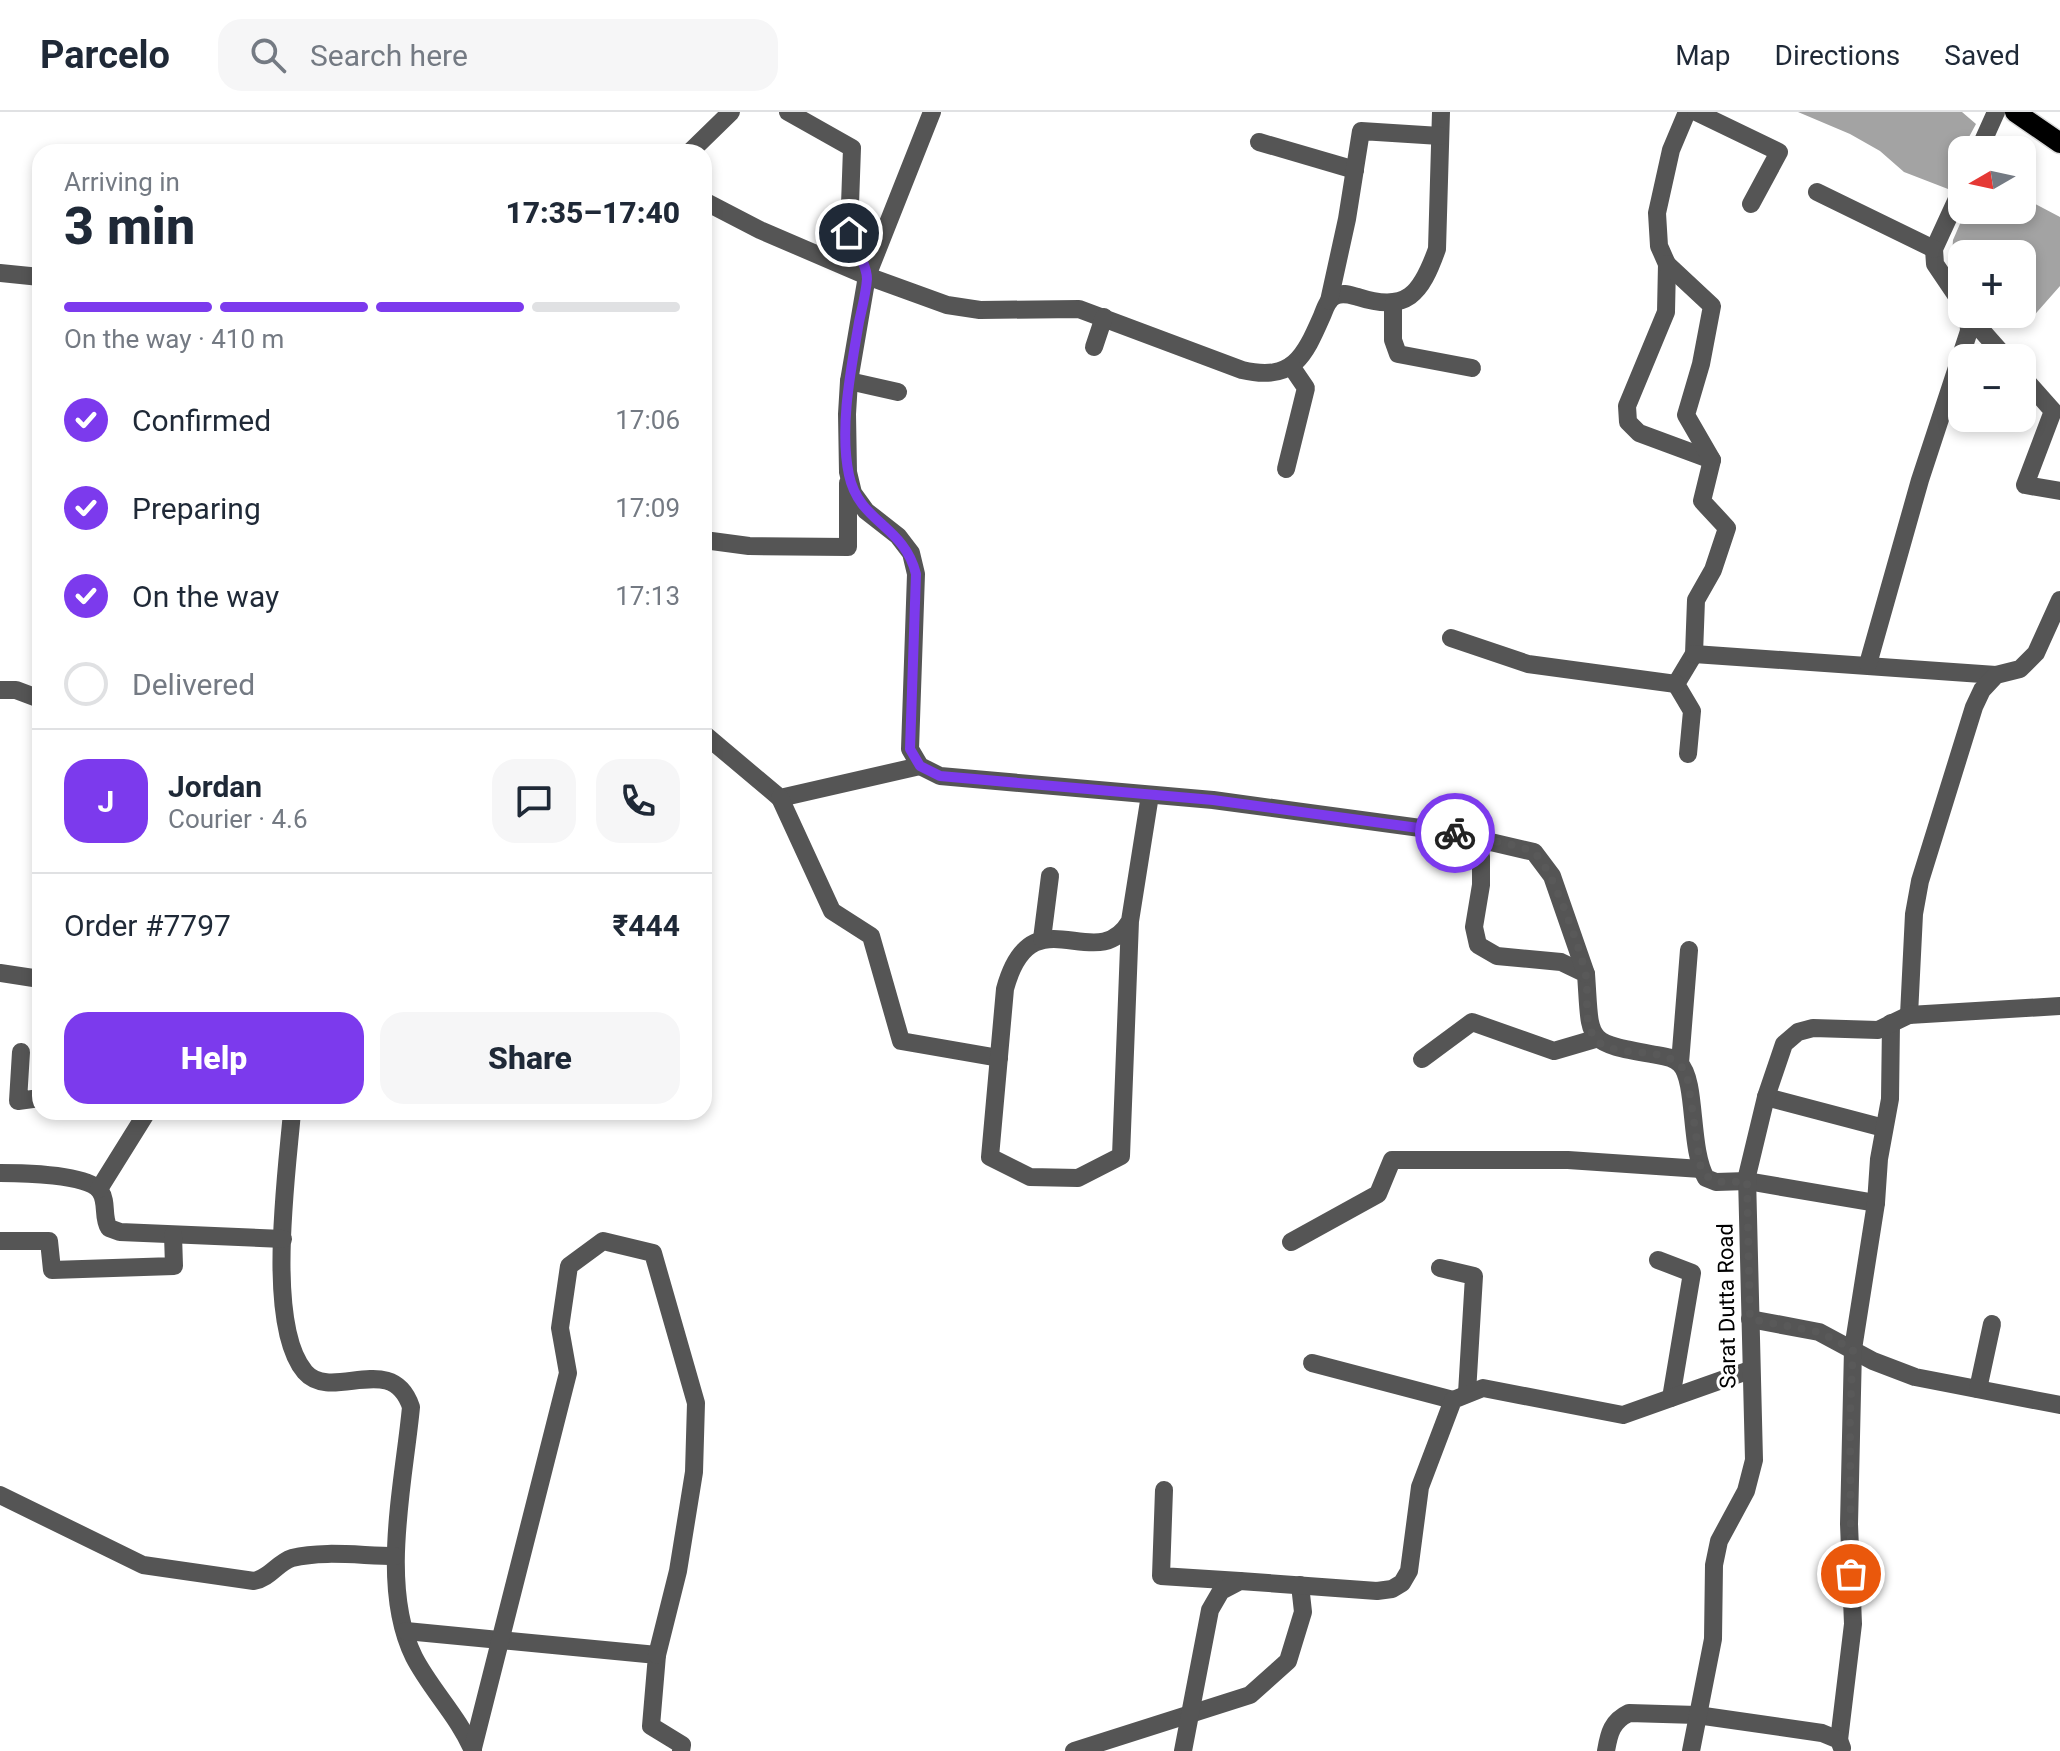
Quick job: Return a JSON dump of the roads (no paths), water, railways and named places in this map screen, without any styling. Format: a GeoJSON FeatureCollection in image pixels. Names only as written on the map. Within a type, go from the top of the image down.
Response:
{"type":"FeatureCollection","features":[{"type":"Feature","properties":{"kind":"main road"},"geometry":{"type":"LineString","coordinates":[[2015,112],[2060,143]]}},
{"type":"Feature","properties":{"kind":"street"},"geometry":{"type":"LineString","coordinates":[[698,144],[731,112]]}},
{"type":"Feature","properties":{"kind":"street"},"geometry":{"type":"LineString","coordinates":[[788,112],[852,148],[849,233],[867,276]]}},
{"type":"Feature","properties":{"kind":"street"},"geometry":{"type":"LineString","coordinates":[[712,541],[749,546],[848,547],[849,381],[867,276],[932,112]]}},
{"type":"Feature","properties":{"kind":"street"},"geometry":{"type":"LineString","coordinates":[[1329,301],[1337,294],[1347,293],[1393,305],[1408,300],[1430,270],[1437,249],[1441,112]]}},
{"type":"Feature","properties":{"kind":"street"},"geometry":{"type":"LineString","coordinates":[[1676,684],[1694,654],[1696,600],[1713,570],[1727,528],[1702,501],[1712,460],[1686,415],[1701,364],[1712,306],[1667,264],[1659,246],[1657,213],[1671,150],[1687,112]]}},
{"type":"Feature","properties":{"kind":"street"},"geometry":{"type":"LineString","coordinates":[[1696,112],[1779,152],[1751,204]]}},
{"type":"Feature","properties":{"kind":"street"},"geometry":{"type":"LineString","coordinates":[[1985,136],[1996,112]]}},
{"type":"Feature","properties":{"kind":"street"},"geometry":{"type":"LineString","coordinates":[[712,205],[760,230],[867,276],[947,305],[980,310],[1079,309],[1257,373],[1291,366],[1304,355],[1329,301],[1361,131],[1440,136]]}},
{"type":"Feature","properties":{"kind":"street"},"geometry":{"type":"LineString","coordinates":[[1259,142],[1355,170]]}},
{"type":"Feature","properties":{"kind":"street"},"geometry":{"type":"LineString","coordinates":[[1817,192],[1934,249]]}},
{"type":"Feature","properties":{"kind":"street"},"geometry":{"type":"LineString","coordinates":[[1948,218],[1934,249],[1935,264],[1948,284]]}},
{"type":"Feature","properties":{"kind":"street"},"geometry":{"type":"LineString","coordinates":[[1667,264],[1666,312],[1627,406],[1628,422],[1639,433],[1712,460]]}},
{"type":"Feature","properties":{"kind":"street"},"geometry":{"type":"LineString","coordinates":[[0,273],[32,276]]}},
{"type":"Feature","properties":{"kind":"street"},"geometry":{"type":"LineString","coordinates":[[1393,305],[1393,340],[1398,354],[1472,368]]}},
{"type":"Feature","properties":{"kind":"street"},"geometry":{"type":"LineString","coordinates":[[1094,347],[1104,317]]}},
{"type":"Feature","properties":{"kind":"street"},"geometry":{"type":"LineString","coordinates":[[1868,664],[1920,480],[1969,328]]}},
{"type":"Feature","properties":{"kind":"street"},"geometry":{"type":"LineString","coordinates":[[1980,328],[1994,344]]}},
{"type":"Feature","properties":{"kind":"street"},"geometry":{"type":"LineString","coordinates":[[1286,469],[1306,388],[1291,366]]}},
{"type":"Feature","properties":{"kind":"street"},"geometry":{"type":"LineString","coordinates":[[849,381],[898,392]]}},
{"type":"Feature","properties":{"kind":"street"},"geometry":{"type":"LineString","coordinates":[[2036,392],[2053,411],[2025,485],[2060,491]]}},
{"type":"Feature","properties":{"kind":"street"},"geometry":{"type":"LineString","coordinates":[[848,472],[853,493],[866,511],[898,536],[911,553],[916,574],[910,749],[920,766],[940,776],[1213,800],[1450,832],[1534,852],[1552,876],[1586,974],[1590,1027],[1595,1039],[1605,1046],[1671,1057],[1680,1063],[1687,1074],[1701,1169],[1706,1178],[1716,1182],[1747,1181],[1876,1203]]}},
{"type":"Feature","properties":{"kind":"street"},"geometry":{"type":"LineString","coordinates":[[1694,654],[1996,675],[2020,669],[2028,663],[2036,653],[2060,600]]}},
{"type":"Feature","properties":{"kind":"street"},"geometry":{"type":"LineString","coordinates":[[1451,638],[1528,664],[1676,684]]}},
{"type":"Feature","properties":{"kind":"street"},"geometry":{"type":"LineString","coordinates":[[1909,1015],[1914,914],[1920,881],[1974,707],[1982,690],[1996,675]]}},
{"type":"Feature","properties":{"kind":"street"},"geometry":{"type":"LineString","coordinates":[[1676,684],[1692,711],[1688,754]]}},
{"type":"Feature","properties":{"kind":"street"},"geometry":{"type":"LineString","coordinates":[[0,690],[16,690],[32,696]]}},
{"type":"Feature","properties":{"kind":"street"},"geometry":{"type":"LineString","coordinates":[[712,741],[780,798],[832,911],[871,936],[901,1041],[999,1058]]}},
{"type":"Feature","properties":{"kind":"street"},"geometry":{"type":"LineString","coordinates":[[780,798],[920,766]]}},
{"type":"Feature","properties":{"kind":"street"},"geometry":{"type":"LineString","coordinates":[[1130,921],[1122,935],[1106,943],[1042,939],[1021,951],[1012,966],[1005,989],[990,1157],[1030,1177],[1078,1178],[1121,1156],[1130,921],[1150,795]]}},
{"type":"Feature","properties":{"kind":"street"},"geometry":{"type":"LineString","coordinates":[[1450,832],[1470,839],[1481,856],[1481,885],[1474,927],[1478,945],[1497,956],[1561,962],[1586,974]]}},
{"type":"Feature","properties":{"kind":"street"},"geometry":{"type":"LineString","coordinates":[[1042,939],[1050,876]]}},
{"type":"Feature","properties":{"kind":"street"},"geometry":{"type":"LineString","coordinates":[[1680,1063],[1689,950]]}},
{"type":"Feature","properties":{"kind":"street"},"geometry":{"type":"LineString","coordinates":[[0,973],[32,978]]}},
{"type":"Feature","properties":{"kind":"street","name":"Sarat Dutta Road"},"geometry":{"type":"LineString","coordinates":[[1691,1751],[1713,1639],[1714,1565],[1719,1541],[1746,1491],[1754,1460],[1747,1181],[1766,1097],[1784,1044],[1798,1032],[1813,1028],[1878,1030],[1909,1015],[2060,1006]]}},
{"type":"Feature","properties":{"kind":"street"},"geometry":{"type":"LineString","coordinates":[[1422,1059],[1472,1022],[1554,1051],[1595,1039]]}},
{"type":"Feature","properties":{"kind":"street"},"geometry":{"type":"LineString","coordinates":[[1606,1751],[1611,1728],[1618,1718],[1629,1713],[1697,1715],[1822,1733],[1841,1746],[1853,1624],[1849,1509],[1853,1349],[1890,1099],[1891,1023]]}},
{"type":"Feature","properties":{"kind":"street"},"geometry":{"type":"LineString","coordinates":[[21,1052],[18,1101],[32,1099]]}},
{"type":"Feature","properties":{"kind":"street"},"geometry":{"type":"LineString","coordinates":[[1766,1097],[1884,1128]]}},
{"type":"Feature","properties":{"kind":"street"},"geometry":{"type":"LineString","coordinates":[[99,1189],[142,1120]]}},
{"type":"Feature","properties":{"kind":"street"},"geometry":{"type":"LineString","coordinates":[[291,1120],[283,1239],[287,1328],[294,1355],[307,1375],[324,1381],[395,1382],[406,1391],[411,1407],[395,1579],[413,1655],[473,1750]]}},
{"type":"Feature","properties":{"kind":"street"},"geometry":{"type":"LineString","coordinates":[[1291,1242],[1378,1194],[1392,1160],[1568,1160],[1701,1169]]}},
{"type":"Feature","properties":{"kind":"street"},"geometry":{"type":"LineString","coordinates":[[0,1173],[81,1180],[99,1189],[104,1197],[104,1219],[109,1228],[120,1232],[283,1239]]}},
{"type":"Feature","properties":{"kind":"street"},"geometry":{"type":"LineString","coordinates":[[0,1241],[49,1241],[52,1270],[174,1266],[173,1235]]}},
{"type":"Feature","properties":{"kind":"street"},"geometry":{"type":"LineString","coordinates":[[473,1750],[568,1373],[560,1328],[569,1266],[603,1241],[653,1253],[696,1403],[694,1472],[678,1571],[657,1655],[651,1726],[682,1745],[681,1751]]}},
{"type":"Feature","properties":{"kind":"street"},"geometry":{"type":"LineString","coordinates":[[1658,1260],[1692,1273],[1671,1398]]}},
{"type":"Feature","properties":{"kind":"street"},"geometry":{"type":"LineString","coordinates":[[1164,1490],[1161,1576],[1377,1591],[1392,1589],[1402,1583],[1409,1571],[1420,1487],[1460,1396],[1474,1276],[1440,1268]]}},
{"type":"Feature","properties":{"kind":"street"},"geometry":{"type":"LineString","coordinates":[[1750,1319],[1819,1332],[1893,1370],[2060,1405]]}},
{"type":"Feature","properties":{"kind":"street"},"geometry":{"type":"LineString","coordinates":[[1978,1389],[1992,1324]]}},
{"type":"Feature","properties":{"kind":"street"},"geometry":{"type":"LineString","coordinates":[[1312,1363],[1460,1396],[1483,1388],[1623,1415],[1750,1370]]}},
{"type":"Feature","properties":{"kind":"street"},"geometry":{"type":"LineString","coordinates":[[0,1495],[143,1565],[254,1581],[262,1579],[290,1559],[332,1555],[395,1556]]}},
{"type":"Feature","properties":{"kind":"street"},"geometry":{"type":"LineString","coordinates":[[1183,1751],[1210,1610],[1221,1591],[1240,1581]]}},
{"type":"Feature","properties":{"kind":"street"},"geometry":{"type":"LineString","coordinates":[[1074,1751],[1250,1695],[1288,1661],[1303,1612],[1300,1585]]}},
{"type":"Feature","properties":{"kind":"street"},"geometry":{"type":"LineString","coordinates":[[406,1631],[657,1655]]}}]}
